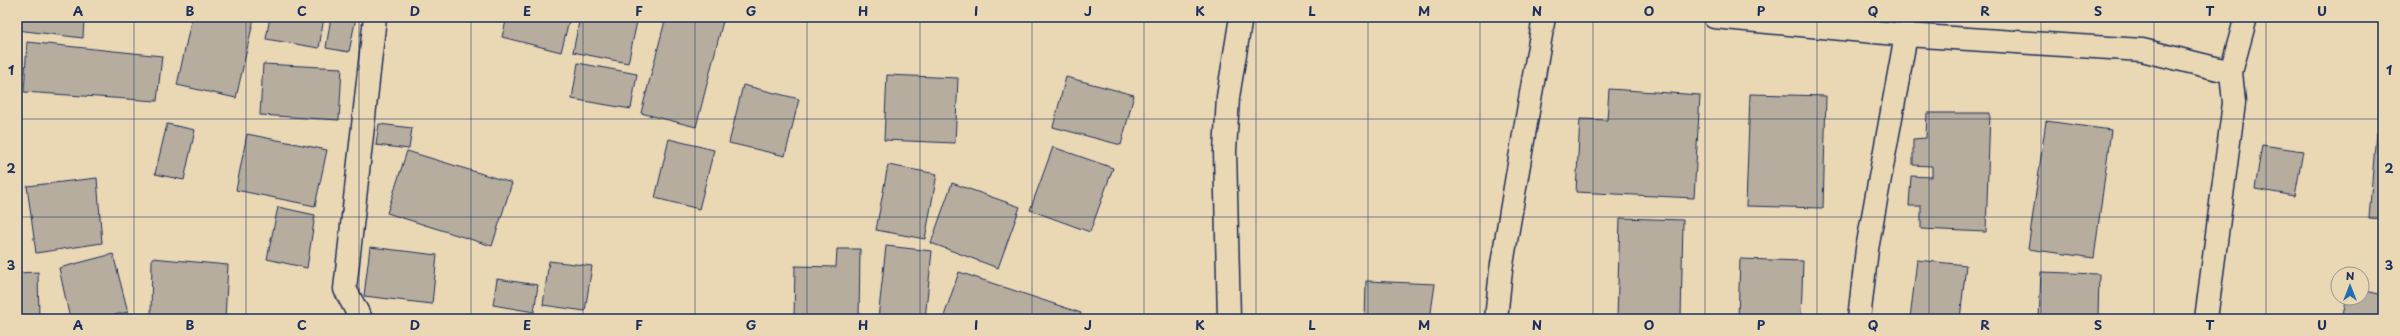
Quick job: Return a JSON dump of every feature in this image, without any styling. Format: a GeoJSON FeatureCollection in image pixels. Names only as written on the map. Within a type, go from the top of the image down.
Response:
{"type":"FeatureCollection","features":[{"type":"Feature","properties":{"kind":"street"},"geometry":{"type":"LineString","coordinates":[[361,319],[345,289],[375,17]]}},
{"type":"Feature","properties":{"kind":"street"},"geometry":{"type":"LineString","coordinates":[[1229,319],[1226,143],[1228,97],[1241,17]]}},
{"type":"Feature","properties":{"kind":"street"},"geometry":{"type":"LineString","coordinates":[[1496,319],[1501,270],[1544,17]]}},
{"type":"Feature","properties":{"kind":"street"},"geometry":{"type":"LineString","coordinates":[[1714,17],[1906,35],[2142,50],[2231,72]]}},
{"type":"Feature","properties":{"kind":"street"},"geometry":{"type":"LineString","coordinates":[[2206,319],[2234,103],[2231,72],[2246,17]]}},
{"type":"Feature","properties":{"kind":"street"},"geometry":{"type":"LineString","coordinates":[[1859,319],[1867,249],[1906,35]]}},
{"type":"Feature","properties":{"kind":"building"},"geometry":{"type":"Polygon","coordinates":[[[17,17],[84,17],[83,38],[17,30],[17,17]]]}},
{"type":"Feature","properties":{"kind":"building"},"geometry":{"type":"Polygon","coordinates":[[[192,17],[254,18],[236,98],[177,85],[192,17]]]}},
{"type":"Feature","properties":{"kind":"building"},"geometry":{"type":"Polygon","coordinates":[[[270,17],[324,17],[319,48],[266,39],[270,17]]]}},
{"type":"Feature","properties":{"kind":"building"},"geometry":{"type":"Polygon","coordinates":[[[331,17],[356,17],[349,52],[326,48],[331,17]]]}},
{"type":"Feature","properties":{"kind":"building"},"geometry":{"type":"Polygon","coordinates":[[[507,17],[570,17],[561,52],[502,37],[507,17]]]}},
{"type":"Feature","properties":{"kind":"building"},"geometry":{"type":"Polygon","coordinates":[[[580,17],[638,17],[628,63],[573,52],[580,17]]]}},
{"type":"Feature","properties":{"kind":"building"},"geometry":{"type":"Polygon","coordinates":[[[666,17],[724,17],[696,127],[641,113],[666,17]]]}},
{"type":"Feature","properties":{"kind":"building"},"geometry":{"type":"Polygon","coordinates":[[[27,42],[162,56],[157,101],[24,92],[27,42]]]}},
{"type":"Feature","properties":{"kind":"building"},"geometry":{"type":"Polygon","coordinates":[[[578,63],[637,74],[631,109],[572,99],[578,63]]]}},
{"type":"Feature","properties":{"kind":"building"},"geometry":{"type":"Polygon","coordinates":[[[263,64],[342,68],[339,120],[260,115],[263,64]]]}},
{"type":"Feature","properties":{"kind":"building"},"geometry":{"type":"Polygon","coordinates":[[[17,70],[20,70],[19,89],[17,89],[17,70]]]}},
{"type":"Feature","properties":{"kind":"building"},"geometry":{"type":"Polygon","coordinates":[[[887,75],[958,78],[955,143],[884,140],[887,75]]]}},
{"type":"Feature","properties":{"kind":"building"},"geometry":{"type":"Polygon","coordinates":[[[1066,77],[1134,95],[1121,145],[1053,127],[1066,77]]]}},
{"type":"Feature","properties":{"kind":"building"},"geometry":{"type":"Polygon","coordinates":[[[743,85],[799,99],[785,156],[729,143],[743,85]]]}},
{"type":"Feature","properties":{"kind":"building"},"geometry":{"type":"Polygon","coordinates":[[[1609,89],[1700,95],[1694,198],[1576,192],[1580,119],[1607,120],[1609,89]]]}},
{"type":"Feature","properties":{"kind":"building"},"geometry":{"type":"Polygon","coordinates":[[[1750,94],[1826,96],[1823,208],[1746,206],[1750,94]]]}},
{"type":"Feature","properties":{"kind":"building"},"geometry":{"type":"Polygon","coordinates":[[[1927,113],[1990,113],[1986,232],[1921,229],[1921,206],[1909,206],[1911,176],[1932,177],[1932,166],[1913,165],[1913,139],[1926,138],[1927,113]]]}},
{"type":"Feature","properties":{"kind":"building"},"geometry":{"type":"Polygon","coordinates":[[[2046,121],[2111,130],[2094,258],[2028,249],[2046,121]]]}},
{"type":"Feature","properties":{"kind":"building"},"geometry":{"type":"Polygon","coordinates":[[[167,124],[195,130],[184,180],[155,174],[167,124]]]}},
{"type":"Feature","properties":{"kind":"building"},"geometry":{"type":"Polygon","coordinates":[[[379,124],[412,128],[409,149],[376,145],[379,124]]]}},
{"type":"Feature","properties":{"kind":"building"},"geometry":{"type":"Polygon","coordinates":[[[2376,133],[2383,134],[2383,219],[2369,218],[2376,133]]]}},
{"type":"Feature","properties":{"kind":"building"},"geometry":{"type":"Polygon","coordinates":[[[247,134],[327,150],[315,206],[236,190],[247,134]]]}},
{"type":"Feature","properties":{"kind":"building"},"geometry":{"type":"Polygon","coordinates":[[[669,139],[714,150],[699,209],[655,198],[669,139]]]}},
{"type":"Feature","properties":{"kind":"building"},"geometry":{"type":"Polygon","coordinates":[[[2262,145],[2303,151],[2295,196],[2255,189],[2262,145]]]}},
{"type":"Feature","properties":{"kind":"building"},"geometry":{"type":"Polygon","coordinates":[[[1053,147],[1113,168],[1090,232],[1030,210],[1053,147]]]}},
{"type":"Feature","properties":{"kind":"building"},"geometry":{"type":"Polygon","coordinates":[[[407,151],[512,183],[492,246],[387,213],[407,151]]]}},
{"type":"Feature","properties":{"kind":"building"},"geometry":{"type":"Polygon","coordinates":[[[888,165],[937,174],[925,239],[876,230],[888,165]]]}},
{"type":"Feature","properties":{"kind":"building"},"geometry":{"type":"Polygon","coordinates":[[[97,178],[102,243],[36,253],[27,186],[97,178]]]}},
{"type":"Feature","properties":{"kind":"building"},"geometry":{"type":"Polygon","coordinates":[[[952,183],[1020,207],[998,268],[931,243],[952,183]]]}},
{"type":"Feature","properties":{"kind":"building"},"geometry":{"type":"Polygon","coordinates":[[[278,207],[315,215],[307,268],[267,259],[278,207]]]}},
{"type":"Feature","properties":{"kind":"building"},"geometry":{"type":"Polygon","coordinates":[[[1620,218],[1683,220],[1681,319],[1617,319],[1620,218]]]}},
{"type":"Feature","properties":{"kind":"building"},"geometry":{"type":"Polygon","coordinates":[[[886,246],[932,251],[925,319],[878,319],[886,246]]]}},
{"type":"Feature","properties":{"kind":"building"},"geometry":{"type":"Polygon","coordinates":[[[370,247],[437,255],[432,304],[364,296],[370,247]]]}},
{"type":"Feature","properties":{"kind":"building"},"geometry":{"type":"Polygon","coordinates":[[[837,249],[860,249],[859,319],[794,319],[795,266],[836,267],[837,249]]]}},
{"type":"Feature","properties":{"kind":"building"},"geometry":{"type":"Polygon","coordinates":[[[113,254],[128,312],[96,319],[70,319],[59,268],[113,254]]]}},
{"type":"Feature","properties":{"kind":"building"},"geometry":{"type":"Polygon","coordinates":[[[152,258],[228,265],[225,319],[151,318],[152,258]]]}},
{"type":"Feature","properties":{"kind":"building"},"geometry":{"type":"Polygon","coordinates":[[[1740,259],[1803,261],[1801,319],[1738,319],[1740,259]]]}},
{"type":"Feature","properties":{"kind":"building"},"geometry":{"type":"Polygon","coordinates":[[[1917,260],[1966,265],[1960,319],[1910,319],[1917,260]]]}},
{"type":"Feature","properties":{"kind":"building"},"geometry":{"type":"Polygon","coordinates":[[[549,261],[592,266],[585,311],[543,305],[549,261]]]}},
{"type":"Feature","properties":{"kind":"building"},"geometry":{"type":"Polygon","coordinates":[[[38,272],[39,319],[17,319],[17,273],[38,272]]]}},
{"type":"Feature","properties":{"kind":"building"},"geometry":{"type":"Polygon","coordinates":[[[959,272],[1081,313],[1079,319],[943,319],[959,272]]]}},
{"type":"Feature","properties":{"kind":"building"},"geometry":{"type":"Polygon","coordinates":[[[2041,272],[2099,274],[2098,319],[2039,319],[2041,272]]]}},
{"type":"Feature","properties":{"kind":"building"},"geometry":{"type":"Polygon","coordinates":[[[497,279],[538,285],[534,312],[493,305],[497,279]]]}},
{"type":"Feature","properties":{"kind":"building"},"geometry":{"type":"Polygon","coordinates":[[[1366,281],[1435,284],[1430,319],[1365,319],[1366,281]]]}},
{"type":"Feature","properties":{"kind":"building"},"geometry":{"type":"Polygon","coordinates":[[[2370,292],[2383,295],[2383,319],[2342,319],[2345,306],[2370,306],[2370,292]]]}}]}
